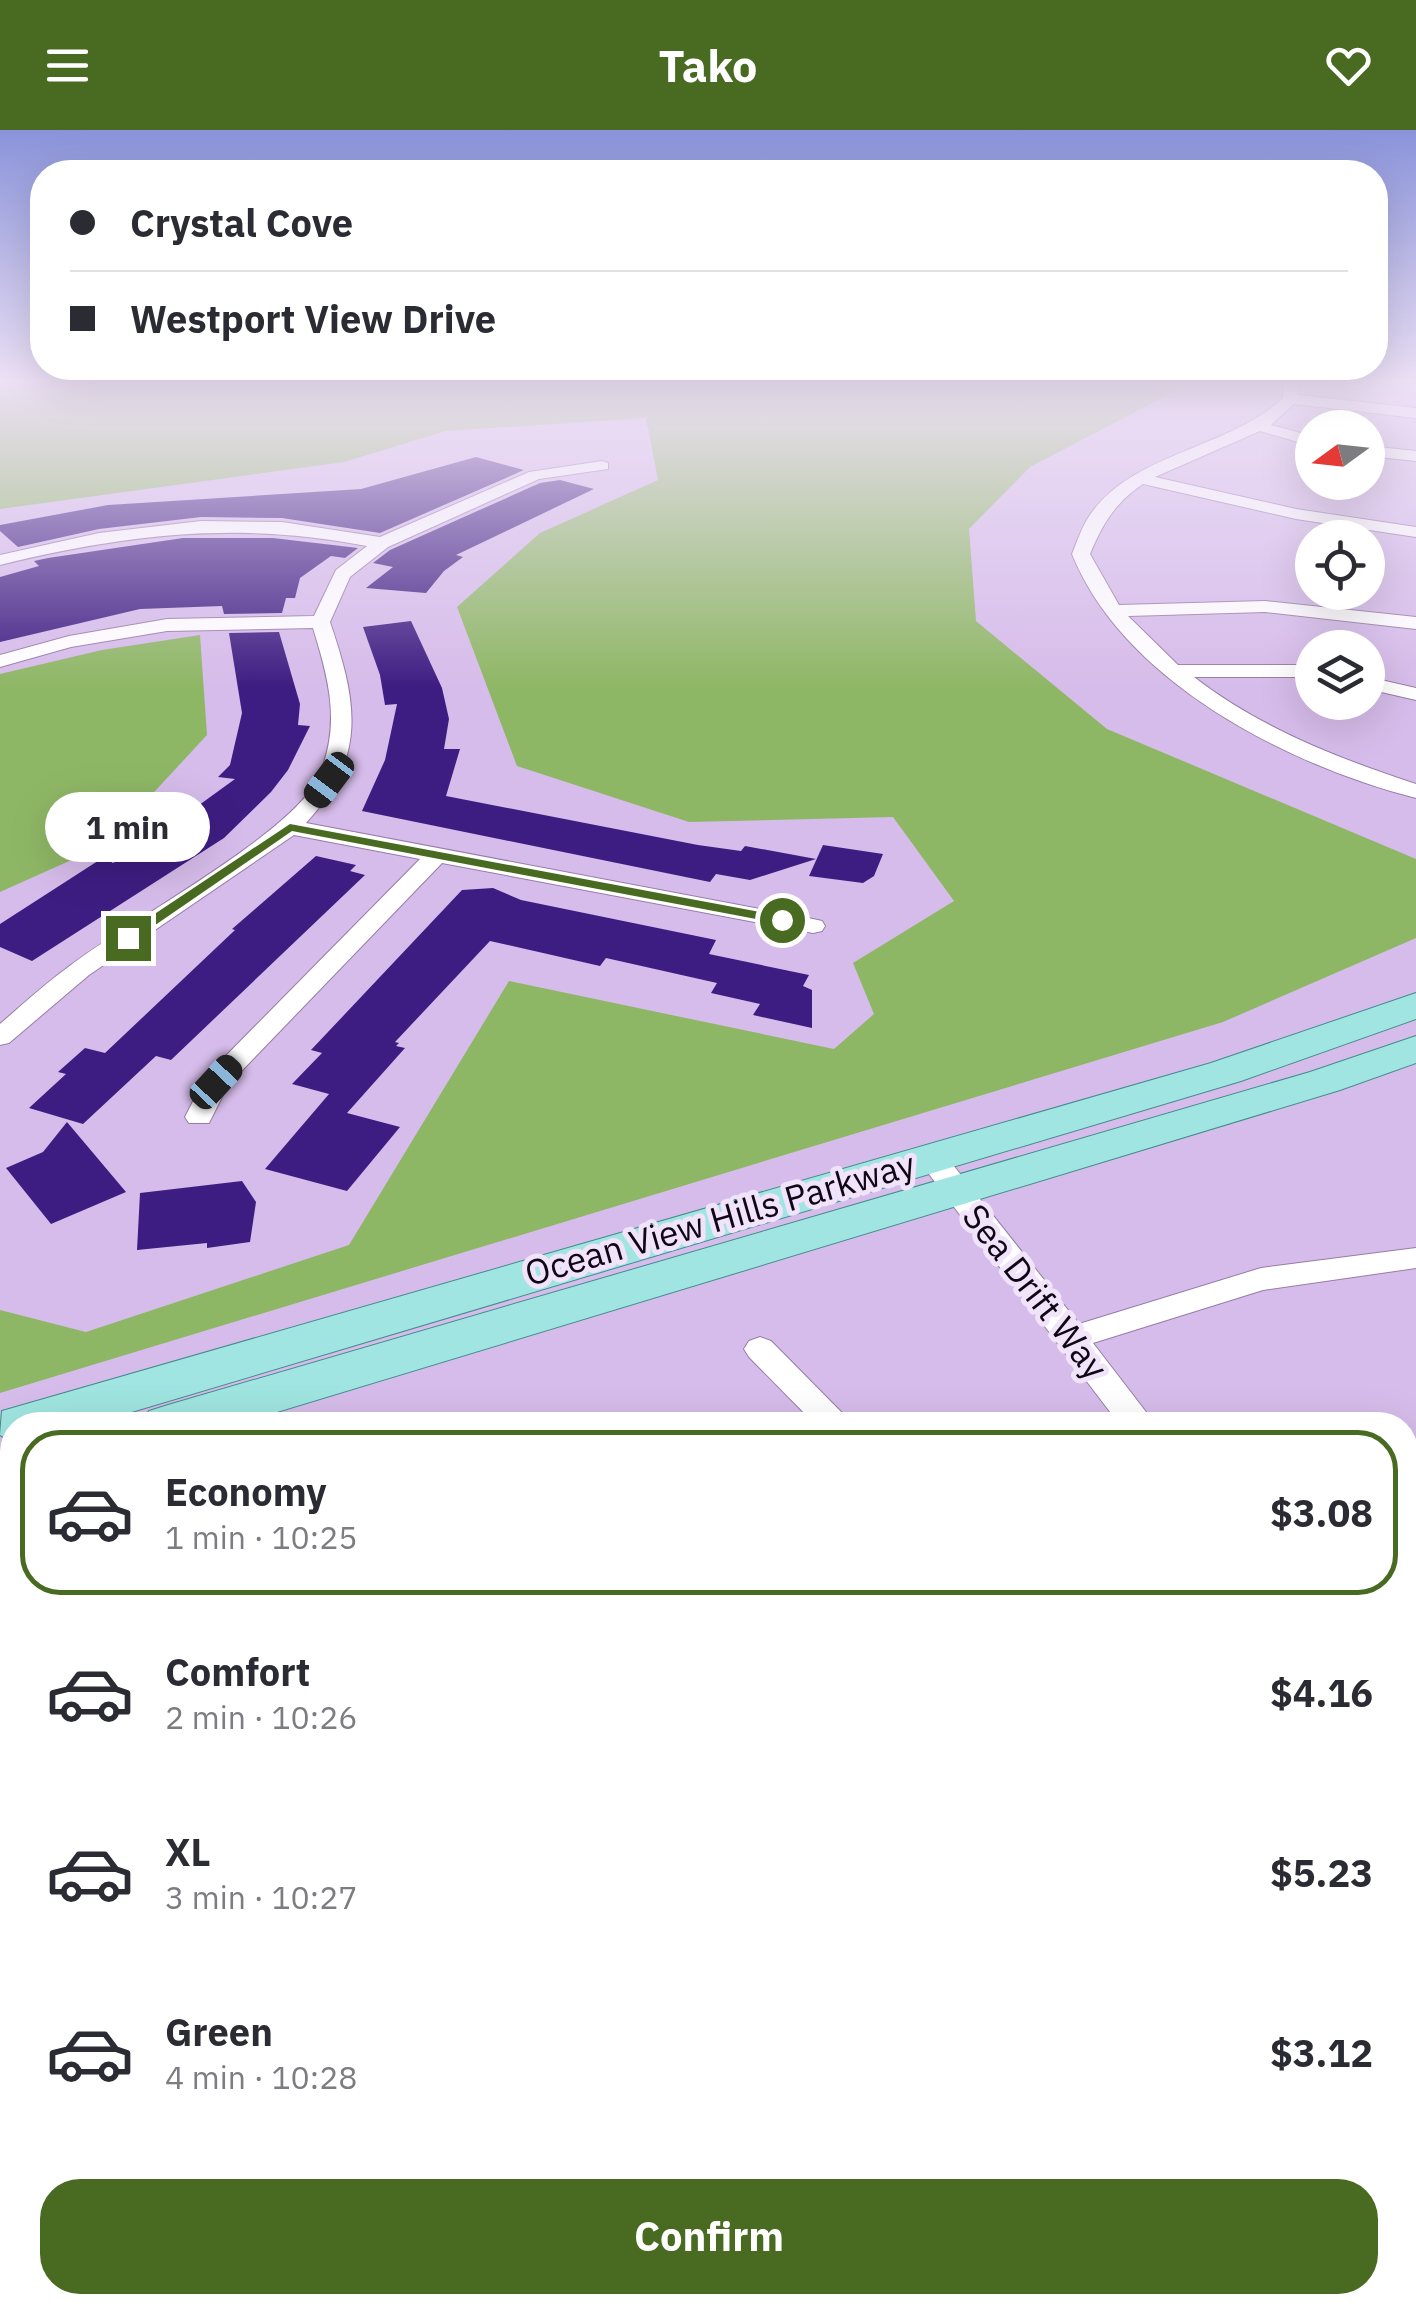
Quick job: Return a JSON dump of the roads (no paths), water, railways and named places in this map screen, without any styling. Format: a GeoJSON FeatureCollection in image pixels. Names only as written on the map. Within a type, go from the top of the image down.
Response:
{"type":"FeatureCollection","features":[{"type":"Feature","properties":{"kind":"main road","name":"Ocean View Hills Parkway"},"geometry":{"type":"LineString","coordinates":[[208,1412],[943,1174],[1416,1005]]}},
{"type":"Feature","properties":{"kind":"main road","name":"Ocean View Hills Parkway"},"geometry":{"type":"LineString","coordinates":[[68,1412],[943,1174],[1325,1081],[1416,1049]]}},
{"type":"Feature","properties":{"kind":"street"},"geometry":{"type":"LineString","coordinates":[[0,1037],[80,970],[290,827],[329,780],[343,737],[344,697],[321,622],[342,574],[382,543],[517,483]]}},
{"type":"Feature","properties":{"kind":"street"},"geometry":{"type":"LineString","coordinates":[[1137,483],[1095,519],[1086,533],[1081,554],[1091,581],[1112,612],[1170,672],[1233,717],[1289,745],[1416,792]]}},
{"type":"Feature","properties":{"kind":"street"},"geometry":{"type":"LineString","coordinates":[[1159,483],[1296,514],[1416,532]]}},
{"type":"Feature","properties":{"kind":"street"},"geometry":{"type":"LineString","coordinates":[[0,560],[101,537],[241,526],[290,527],[382,543]]}},
{"type":"Feature","properties":{"kind":"street"},"geometry":{"type":"LineString","coordinates":[[1112,612],[1184,606],[1299,607],[1416,623]]}},
{"type":"Feature","properties":{"kind":"street"},"geometry":{"type":"LineString","coordinates":[[0,660],[69,642],[167,625],[321,622]]}},
{"type":"Feature","properties":{"kind":"street"},"geometry":{"type":"LineString","coordinates":[[1170,672],[1295,670]]}},
{"type":"Feature","properties":{"kind":"street"},"geometry":{"type":"LineString","coordinates":[[1385,686],[1416,694]]}},
{"type":"Feature","properties":{"kind":"street"},"geometry":{"type":"LineString","coordinates":[[290,827],[813,926]]}},
{"type":"Feature","properties":{"kind":"street"},"geometry":{"type":"LineString","coordinates":[[198,1117],[216,1082],[438,854]]}},
{"type":"Feature","properties":{"kind":"street","name":"Sea Drift Way"},"geometry":{"type":"LineString","coordinates":[[943,1174],[1130,1412]]}},
{"type":"Feature","properties":{"kind":"street"},"geometry":{"type":"LineString","coordinates":[[1072,1338],[1261,1279],[1416,1258]]}},
{"type":"Feature","properties":{"kind":"street"},"geometry":{"type":"LineString","coordinates":[[760,1349],[824,1412]]}}]}
